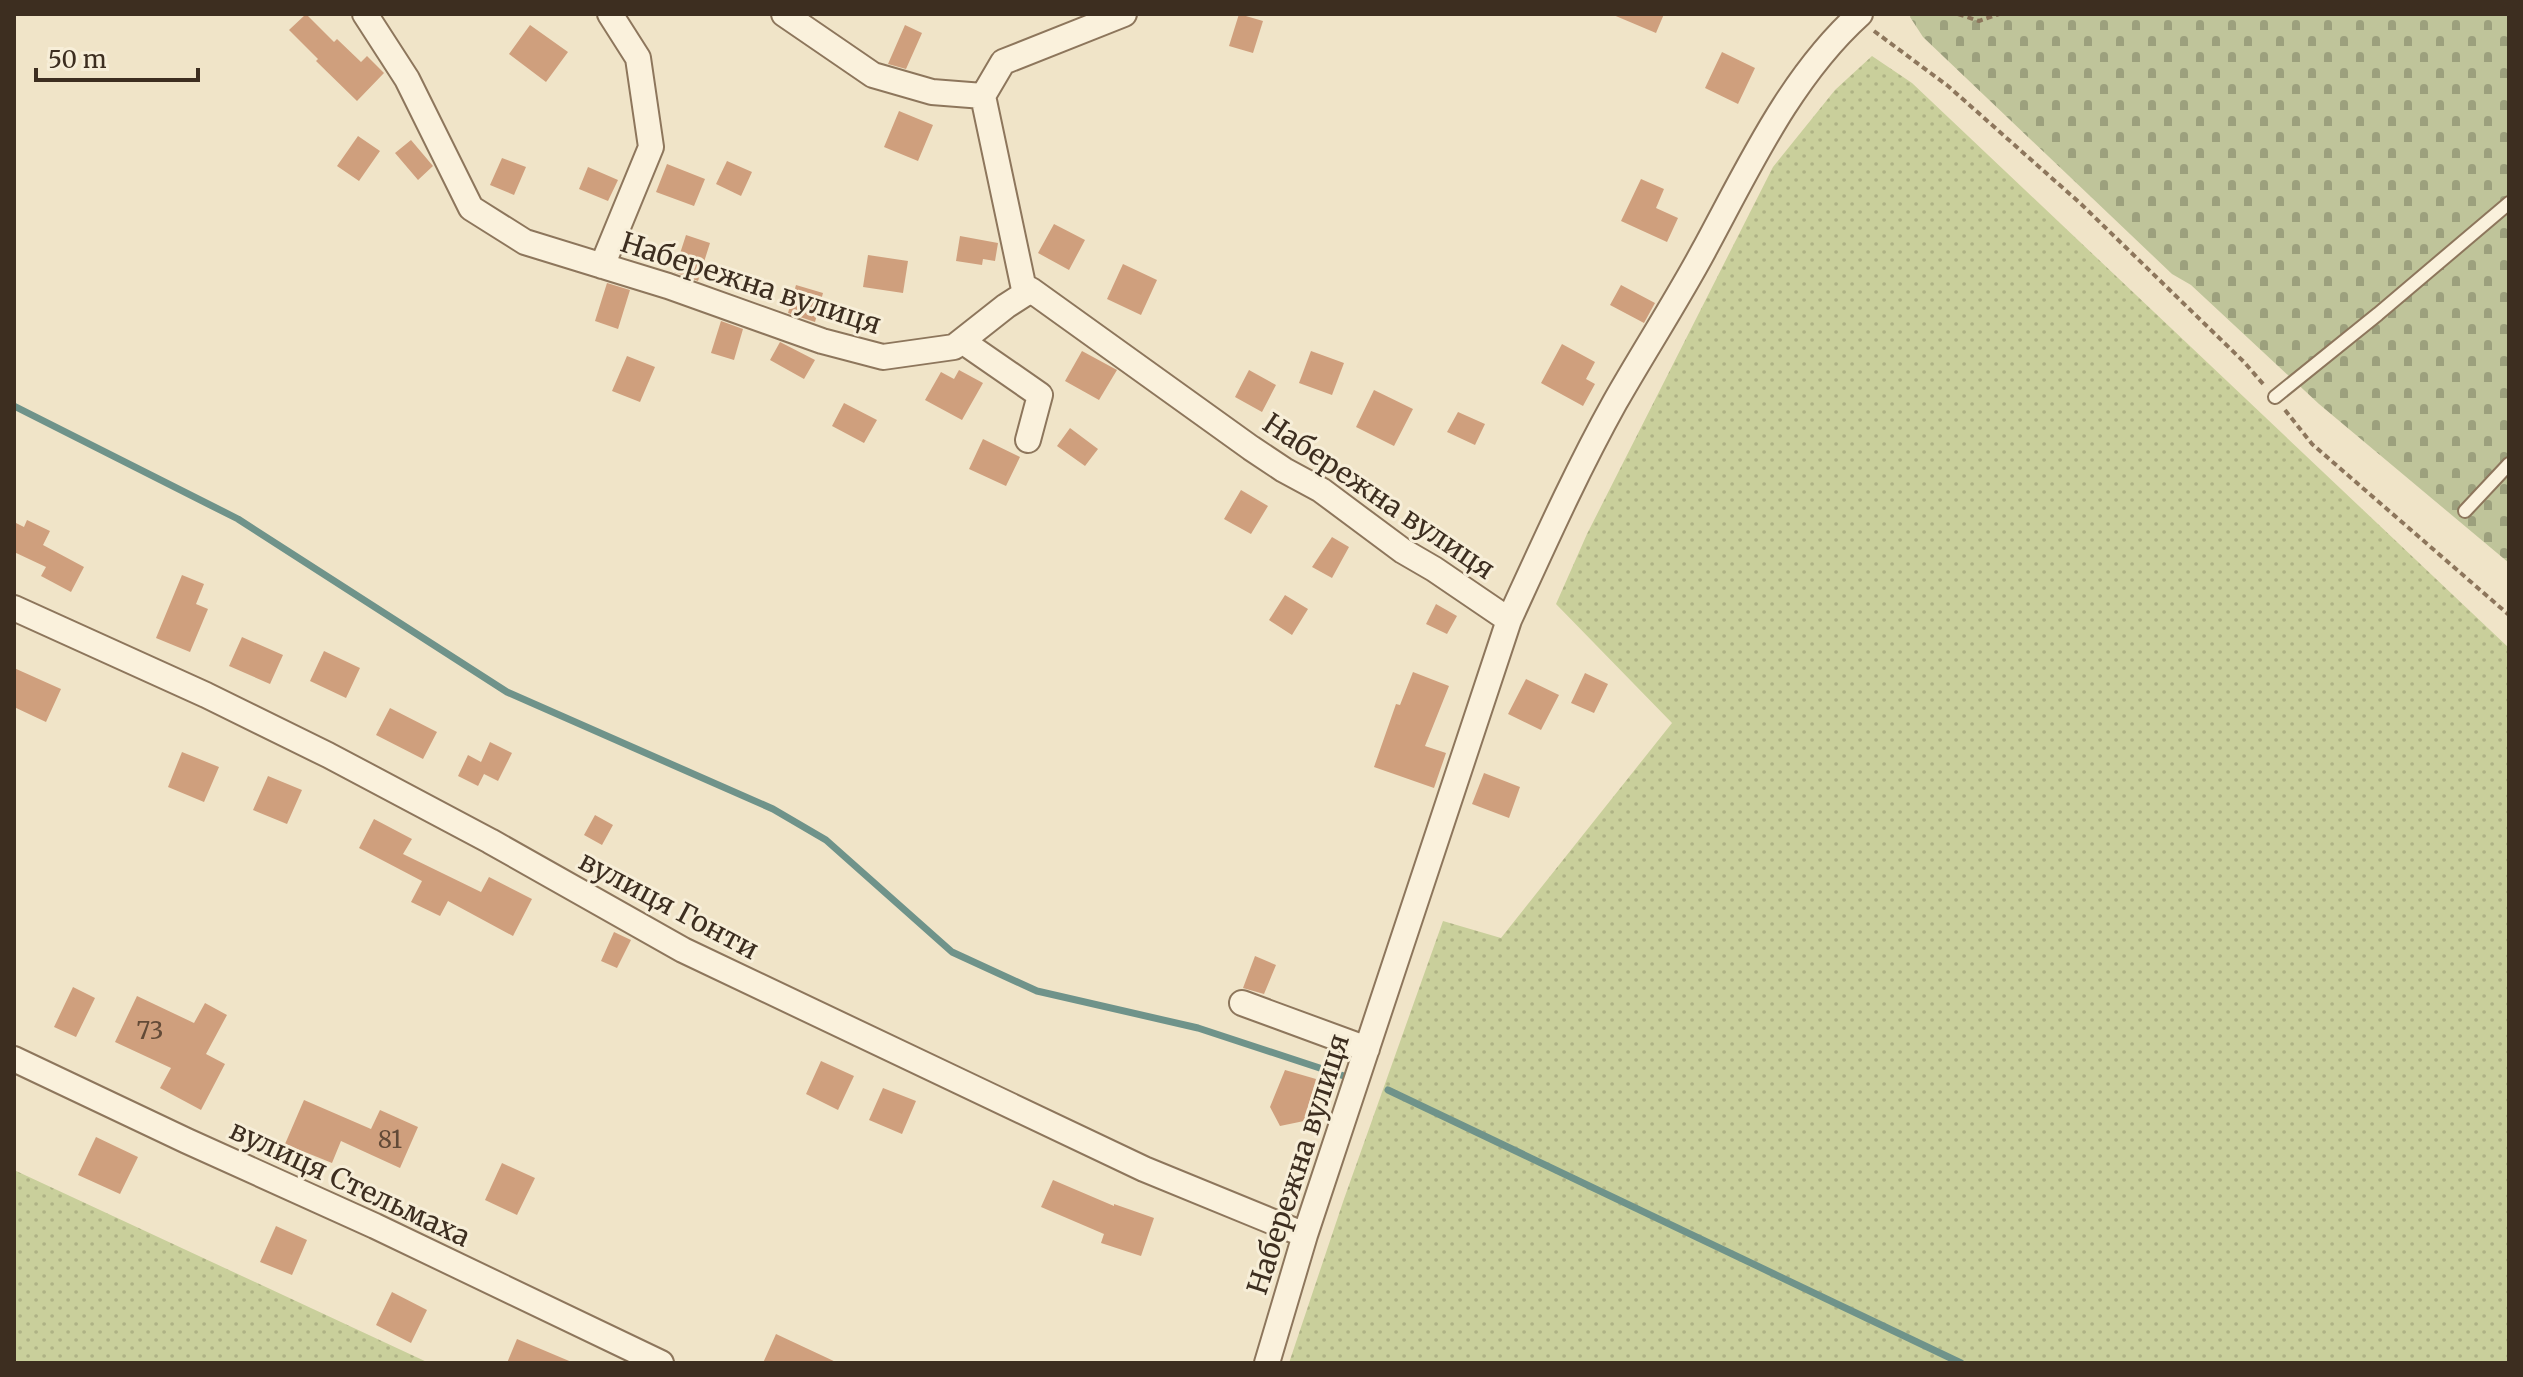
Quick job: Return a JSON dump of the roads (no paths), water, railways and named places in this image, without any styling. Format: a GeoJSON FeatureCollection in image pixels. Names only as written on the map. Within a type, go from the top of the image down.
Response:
{"type":"FeatureCollection","features":[{"type":"Feature","properties":{"kind":"street","name":"Набережна вулиця"},"geometry":{"type":"LineString","coordinates":[[365,14],[407,79],[471,208],[525,242],[822,341],[883,357],[954,347],[1031,290],[1251,448],[1321,490],[1403,551],[1509,620]]}},
{"type":"Feature","properties":{"kind":"street"},"geometry":{"type":"LineString","coordinates":[[602,266],[651,147],[638,58],[610,14]]}},
{"type":"Feature","properties":{"kind":"street"},"geometry":{"type":"LineString","coordinates":[[784,14],[873,75],[932,92],[983,96]]}},
{"type":"Feature","properties":{"kind":"street"},"geometry":{"type":"LineString","coordinates":[[1025,294],[983,96],[1003,62],[1124,14]]}},
{"type":"Feature","properties":{"kind":"street","name":"Набережна вулиця"},"geometry":{"type":"LineString","coordinates":[[1267,1363],[1305,1235],[1509,620],[1614,404],[1703,252],[1750,160],[1821,54],[1858,16]]}},
{"type":"Feature","properties":{"kind":"street"},"geometry":{"type":"LineString","coordinates":[[962,341],[1040,395],[1028,440]]}},
{"type":"Feature","properties":{"kind":"street","name":"вулиця Гонти"},"geometry":{"type":"LineString","coordinates":[[14,608],[206,695],[328,755],[712,964],[1144,1169],[1305,1235]]}},
{"type":"Feature","properties":{"kind":"street"},"geometry":{"type":"LineString","coordinates":[[1242,1003],[1367,1049]]}},
{"type":"Feature","properties":{"kind":"street","name":"вулиця Стельмаха"},"geometry":{"type":"LineString","coordinates":[[14,1059],[661,1363]]}},
{"type":"Feature","properties":{"kind":"lane"},"geometry":{"type":"LineString","coordinates":[[2275,397],[2509,203]]}},
{"type":"Feature","properties":{"kind":"lane"},"geometry":{"type":"LineString","coordinates":[[2465,511],[2509,464]]}},
{"type":"Feature","properties":{"kind":"waterway"},"geometry":{"type":"LineString","coordinates":[[14,406],[238,519],[507,692],[773,809],[826,840],[952,952],[1037,991],[1198,1028],[1350,1078]]}},
{"type":"Feature","properties":{"kind":"waterway"},"geometry":{"type":"LineString","coordinates":[[1388,1090],[1961,1363]]}}]}
